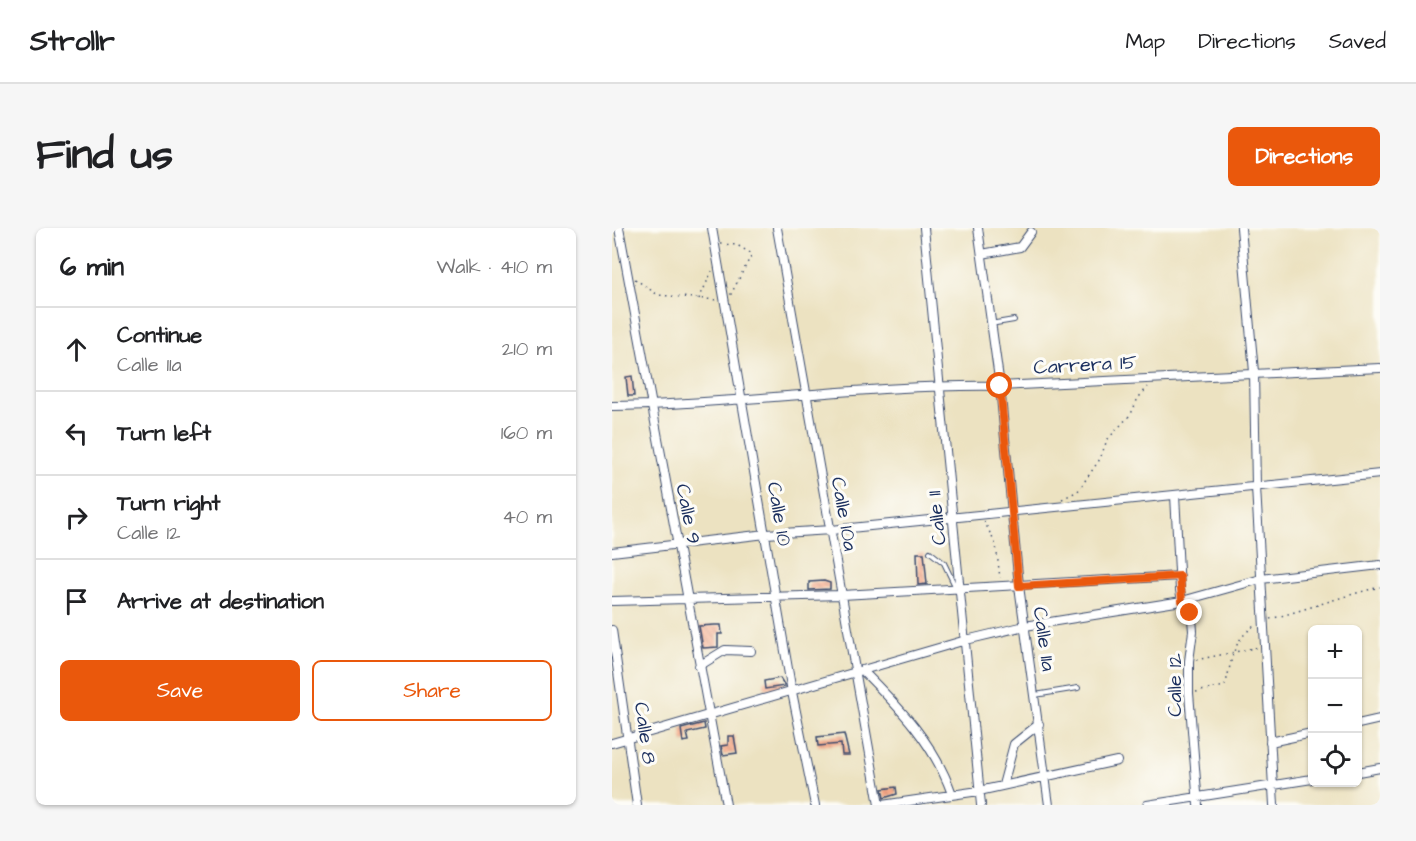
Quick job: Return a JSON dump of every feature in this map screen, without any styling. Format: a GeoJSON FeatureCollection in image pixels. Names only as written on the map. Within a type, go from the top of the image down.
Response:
{"type":"FeatureCollection","features":[{"type":"Feature","properties":{"kind":"street","name":"Calle 9"},"geometry":{"type":"LineString","coordinates":[[619,228],[726,805]]}},
{"type":"Feature","properties":{"kind":"street","name":"Calle 10"},"geometry":{"type":"LineString","coordinates":[[712,228],[792,692],[815,805]]}},
{"type":"Feature","properties":{"kind":"street","name":"Calle 10a"},"geometry":{"type":"LineString","coordinates":[[777,228],[842,595],[858,671],[880,805]]}},
{"type":"Feature","properties":{"kind":"street","name":"Calle 11"},"geometry":{"type":"LineString","coordinates":[[924,228],[981,805]]}},
{"type":"Feature","properties":{"kind":"street","name":"Calle 11a"},"geometry":{"type":"LineString","coordinates":[[978,228],[1000,386],[1019,586],[1047,775],[1049,805]]}},
{"type":"Feature","properties":{"kind":"street"},"geometry":{"type":"LineString","coordinates":[[1241,228],[1254,372],[1256,487],[1274,805]]}},
{"type":"Feature","properties":{"kind":"street"},"geometry":{"type":"LineString","coordinates":[[982,254],[1020,247],[1031,232]]}},
{"type":"Feature","properties":{"kind":"street","name":"Carrera 15"},"geometry":{"type":"LineString","coordinates":[[612,406],[743,400],[940,385],[1000,386],[1254,372],[1380,368]]}},
{"type":"Feature","properties":{"kind":"street"},"geometry":{"type":"LineString","coordinates":[[612,552],[766,534],[831,530],[1380,474]]}},
{"type":"Feature","properties":{"kind":"street","name":"Calle 12"},"geometry":{"type":"LineString","coordinates":[[1175,495],[1182,601],[1190,613],[1193,625],[1189,661],[1189,693],[1198,805]]}},
{"type":"Feature","properties":{"kind":"street"},"geometry":{"type":"LineString","coordinates":[[612,743],[966,640],[1025,626],[1182,601],[1261,579],[1380,565]]}},
{"type":"Feature","properties":{"kind":"street"},"geometry":{"type":"LineString","coordinates":[[612,601],[842,595],[1180,576]]}},
{"type":"Feature","properties":{"kind":"street","name":"Calle 8"},"geometry":{"type":"LineString","coordinates":[[612,630],[630,738],[637,805]]}},
{"type":"Feature","properties":{"kind":"street"},"geometry":{"type":"LineString","coordinates":[[699,666],[725,650],[751,651]]}},
{"type":"Feature","properties":{"kind":"street"},"geometry":{"type":"LineString","coordinates":[[858,671],[912,722],[942,766],[952,794]]}},
{"type":"Feature","properties":{"kind":"street"},"geometry":{"type":"LineString","coordinates":[[1362,723],[1380,719]]}},
{"type":"Feature","properties":{"kind":"street"},"geometry":{"type":"LineString","coordinates":[[1003,785],[1014,744],[1040,724]]}},
{"type":"Feature","properties":{"kind":"street"},"geometry":{"type":"LineString","coordinates":[[1270,741],[1308,734]]}},
{"type":"Feature","properties":{"kind":"street"},"geometry":{"type":"LineString","coordinates":[[880,805],[979,791],[1117,762]]}},
{"type":"Feature","properties":{"kind":"street"},"geometry":{"type":"LineString","coordinates":[[1362,770],[1380,768]]}},
{"type":"Feature","properties":{"kind":"street"},"geometry":{"type":"LineString","coordinates":[[1147,805],[1308,780]]}},
{"type":"Feature","properties":{"kind":"lane"},"geometry":{"type":"LineString","coordinates":[[990,325],[1014,320]]}},
{"type":"Feature","properties":{"kind":"lane"},"geometry":{"type":"LineString","coordinates":[[930,552],[944,563],[958,589]]}},
{"type":"Feature","properties":{"kind":"lane"},"geometry":{"type":"LineString","coordinates":[[1035,695],[1077,688]]}},
{"type":"Feature","properties":{"kind":"path"},"geometry":{"type":"LineString","coordinates":[[628,278],[643,283],[658,294],[699,299],[725,298],[733,291],[752,254],[733,243],[719,244]]}},
{"type":"Feature","properties":{"kind":"path"},"geometry":{"type":"LineString","coordinates":[[699,299],[712,272]]}},
{"type":"Feature","properties":{"kind":"path"},"geometry":{"type":"LineString","coordinates":[[1055,506],[1064,496],[1078,490],[1100,459],[1107,440],[1131,414],[1138,398],[1152,379]]}},
{"type":"Feature","properties":{"kind":"path"},"geometry":{"type":"LineString","coordinates":[[980,515],[996,545],[999,585]]}},
{"type":"Feature","properties":{"kind":"path"},"geometry":{"type":"LineString","coordinates":[[1189,693],[1226,686],[1232,652],[1243,633],[1263,621],[1298,613],[1315,604],[1329,604],[1344,595],[1380,587]]}},
{"type":"Feature","properties":{"kind":"path"},"geometry":{"type":"LineString","coordinates":[[1189,661],[1264,646]]}},
{"type":"Feature","properties":{"kind":"building"},"geometry":{"type":"Polygon","coordinates":[[[632,376],[634,396],[628,396],[626,377],[632,376]]]}},
{"type":"Feature","properties":{"kind":"building"},"geometry":{"type":"Polygon","coordinates":[[[917,553],[924,553],[927,584],[918,585],[917,553]]]}},
{"type":"Feature","properties":{"kind":"building"},"geometry":{"type":"Polygon","coordinates":[[[809,582],[830,583],[830,589],[809,590],[809,582]]]}},
{"type":"Feature","properties":{"kind":"building"},"geometry":{"type":"Polygon","coordinates":[[[721,625],[722,634],[718,634],[718,647],[703,648],[699,626],[721,625]]]}},
{"type":"Feature","properties":{"kind":"building"},"geometry":{"type":"Polygon","coordinates":[[[780,678],[785,686],[765,689],[764,681],[780,678]]]}},
{"type":"Feature","properties":{"kind":"building"},"geometry":{"type":"Polygon","coordinates":[[[704,723],[705,729],[687,733],[689,741],[683,742],[681,729],[704,723]]]}},
{"type":"Feature","properties":{"kind":"building"},"geometry":{"type":"Polygon","coordinates":[[[844,734],[849,755],[842,755],[841,744],[818,746],[817,737],[844,734]]]}},
{"type":"Feature","properties":{"kind":"building"},"geometry":{"type":"Polygon","coordinates":[[[728,736],[734,736],[737,753],[723,755],[721,746],[728,745],[728,736]]]}},
{"type":"Feature","properties":{"kind":"building"},"geometry":{"type":"Polygon","coordinates":[[[896,787],[897,794],[884,798],[882,789],[896,787]]]}},
{"type":"Feature","properties":{"kind":"route"},"geometry":{"type":"LineString","coordinates":[[1000,386],[1019,586],[1180,576],[1182,601],[1190,613]]}}]}
